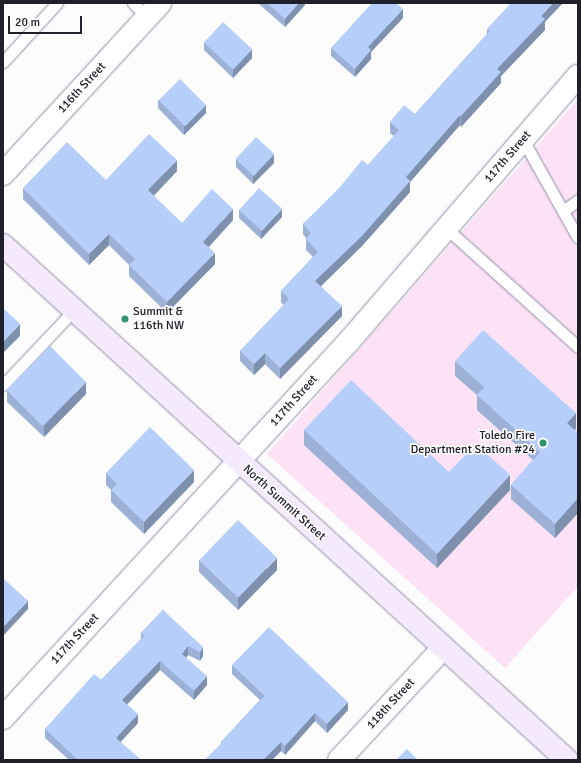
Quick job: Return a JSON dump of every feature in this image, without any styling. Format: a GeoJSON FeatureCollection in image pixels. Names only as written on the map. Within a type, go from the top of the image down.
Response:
{"type":"FeatureCollection","features":[{"type":"Feature","properties":{"kind":"main road","name":"North Summit Street"},"geometry":{"type":"LineString","coordinates":[[3,245],[566,760]]}},
{"type":"Feature","properties":{"kind":"street","name":"116th Street"},"geometry":{"type":"LineString","coordinates":[[3,174],[147,8]]}},
{"type":"Feature","properties":{"kind":"street","name":"117th Street"},"geometry":{"type":"LineString","coordinates":[[3,718],[350,340],[578,76]]}},
{"type":"Feature","properties":{"kind":"street","name":"118th Street"},"geometry":{"type":"LineString","coordinates":[[339,760],[443,648]]}},
{"type":"Feature","properties":{"kind":"lane"},"geometry":{"type":"LineString","coordinates":[[3,62],[57,3]]}},
{"type":"Feature","properties":{"kind":"lane"},"geometry":{"type":"LineString","coordinates":[[523,140],[578,238]]}},
{"type":"Feature","properties":{"kind":"lane"},"geometry":{"type":"LineString","coordinates":[[563,211],[578,200]]}},
{"type":"Feature","properties":{"kind":"lane"},"geometry":{"type":"LineString","coordinates":[[446,228],[578,347]]}},
{"type":"Feature","properties":{"kind":"lane"},"geometry":{"type":"LineString","coordinates":[[3,385],[74,310]]}},
{"type":"Feature","properties":{"kind":"shaded area"},"geometry":{"type":"Polygon","coordinates":[[[578,99],[578,586],[505,668],[267,454],[578,99]]]}},
{"type":"Feature","properties":{"kind":"building"},"geometry":{"type":"Polygon","coordinates":[[[267,3],[299,3],[285,19],[267,3]]]}},
{"type":"Feature","properties":{"kind":"building"},"geometry":{"type":"Polygon","coordinates":[[[372,3],[396,3],[403,9],[368,47],[371,50],[355,69],[331,48],[372,3]]]}},
{"type":"Feature","properties":{"kind":"building"},"geometry":{"type":"Polygon","coordinates":[[[511,3],[553,3],[541,16],[545,19],[497,69],[501,72],[461,116],[460,115],[406,177],[410,181],[362,236],[315,281],[342,306],[280,368],[265,353],[254,364],[240,351],[289,299],[281,291],[318,252],[306,239],[311,233],[303,224],[340,187],[362,160],[368,165],[399,130],[390,122],[404,105],[415,114],[490,31],[487,29],[511,3]]]}},
{"type":"Feature","properties":{"kind":"building"},"geometry":{"type":"Polygon","coordinates":[[[223,22],[252,49],[233,70],[204,42],[223,22]]]}},
{"type":"Feature","properties":{"kind":"building"},"geometry":{"type":"Polygon","coordinates":[[[180,79],[206,105],[185,126],[159,100],[180,79]]]}},
{"type":"Feature","properties":{"kind":"building"},"geometry":{"type":"Polygon","coordinates":[[[149,134],[177,160],[148,190],[182,223],[212,189],[233,209],[203,242],[215,253],[167,302],[129,265],[135,259],[109,234],[89,254],[23,188],[67,142],[106,180],[149,134]]]}},
{"type":"Feature","properties":{"kind":"building"},"geometry":{"type":"Polygon","coordinates":[[[256,137],[274,154],[254,176],[236,159],[256,137]]]}},
{"type":"Feature","properties":{"kind":"building"},"geometry":{"type":"Polygon","coordinates":[[[259,188],[282,209],[262,231],[239,210],[259,188]]]}},
{"type":"Feature","properties":{"kind":"building"},"geometry":{"type":"Polygon","coordinates":[[[3,308],[20,324],[3,342],[3,308]]]}},
{"type":"Feature","properties":{"kind":"building","name":"Toledo Fire Department Station #24"},"geometry":{"type":"Polygon","coordinates":[[[483,330],[576,413],[567,423],[578,433],[578,498],[555,524],[511,485],[540,452],[477,395],[484,387],[455,361],[483,330]]]}},
{"type":"Feature","properties":{"kind":"building"},"geometry":{"type":"Polygon","coordinates":[[[50,346],[86,382],[42,426],[6,390],[50,346]]]}},
{"type":"Feature","properties":{"kind":"building"},"geometry":{"type":"Polygon","coordinates":[[[351,380],[449,472],[476,444],[510,475],[437,554],[304,430],[351,380]]]}},
{"type":"Feature","properties":{"kind":"building"},"geometry":{"type":"Polygon","coordinates":[[[150,427],[194,470],[144,522],[111,490],[117,484],[106,473],[150,427]]]}},
{"type":"Feature","properties":{"kind":"building"},"geometry":{"type":"Polygon","coordinates":[[[238,520],[277,558],[238,598],[199,560],[238,520]]]}},
{"type":"Feature","properties":{"kind":"building"},"geometry":{"type":"Polygon","coordinates":[[[3,578],[28,601],[3,627],[3,578]]]}},
{"type":"Feature","properties":{"kind":"building"},"geometry":{"type":"Polygon","coordinates":[[[163,610],[203,647],[200,652],[188,646],[182,654],[207,676],[194,691],[160,661],[122,700],[138,714],[116,738],[141,760],[78,760],[45,729],[94,674],[101,680],[144,636],[141,633],[163,610]]]}},
{"type":"Feature","properties":{"kind":"building"},"geometry":{"type":"Polygon","coordinates":[[[269,627],[348,702],[327,724],[315,713],[285,746],[281,742],[263,760],[205,760],[265,696],[232,665],[269,627]]]}},
{"type":"Feature","properties":{"kind":"building"},"geometry":{"type":"Polygon","coordinates":[[[407,749],[418,760],[396,760],[407,749]]]}},
{"type":"Feature","properties":{"kind":"place","name":"Summit & 116th NW"},"geometry":{"type":"Point","coordinates":[125,319]}},
{"type":"Feature","properties":{"kind":"place","name":"Toledo Fire Department Station #24"},"geometry":{"type":"Point","coordinates":[543,443]}}]}
